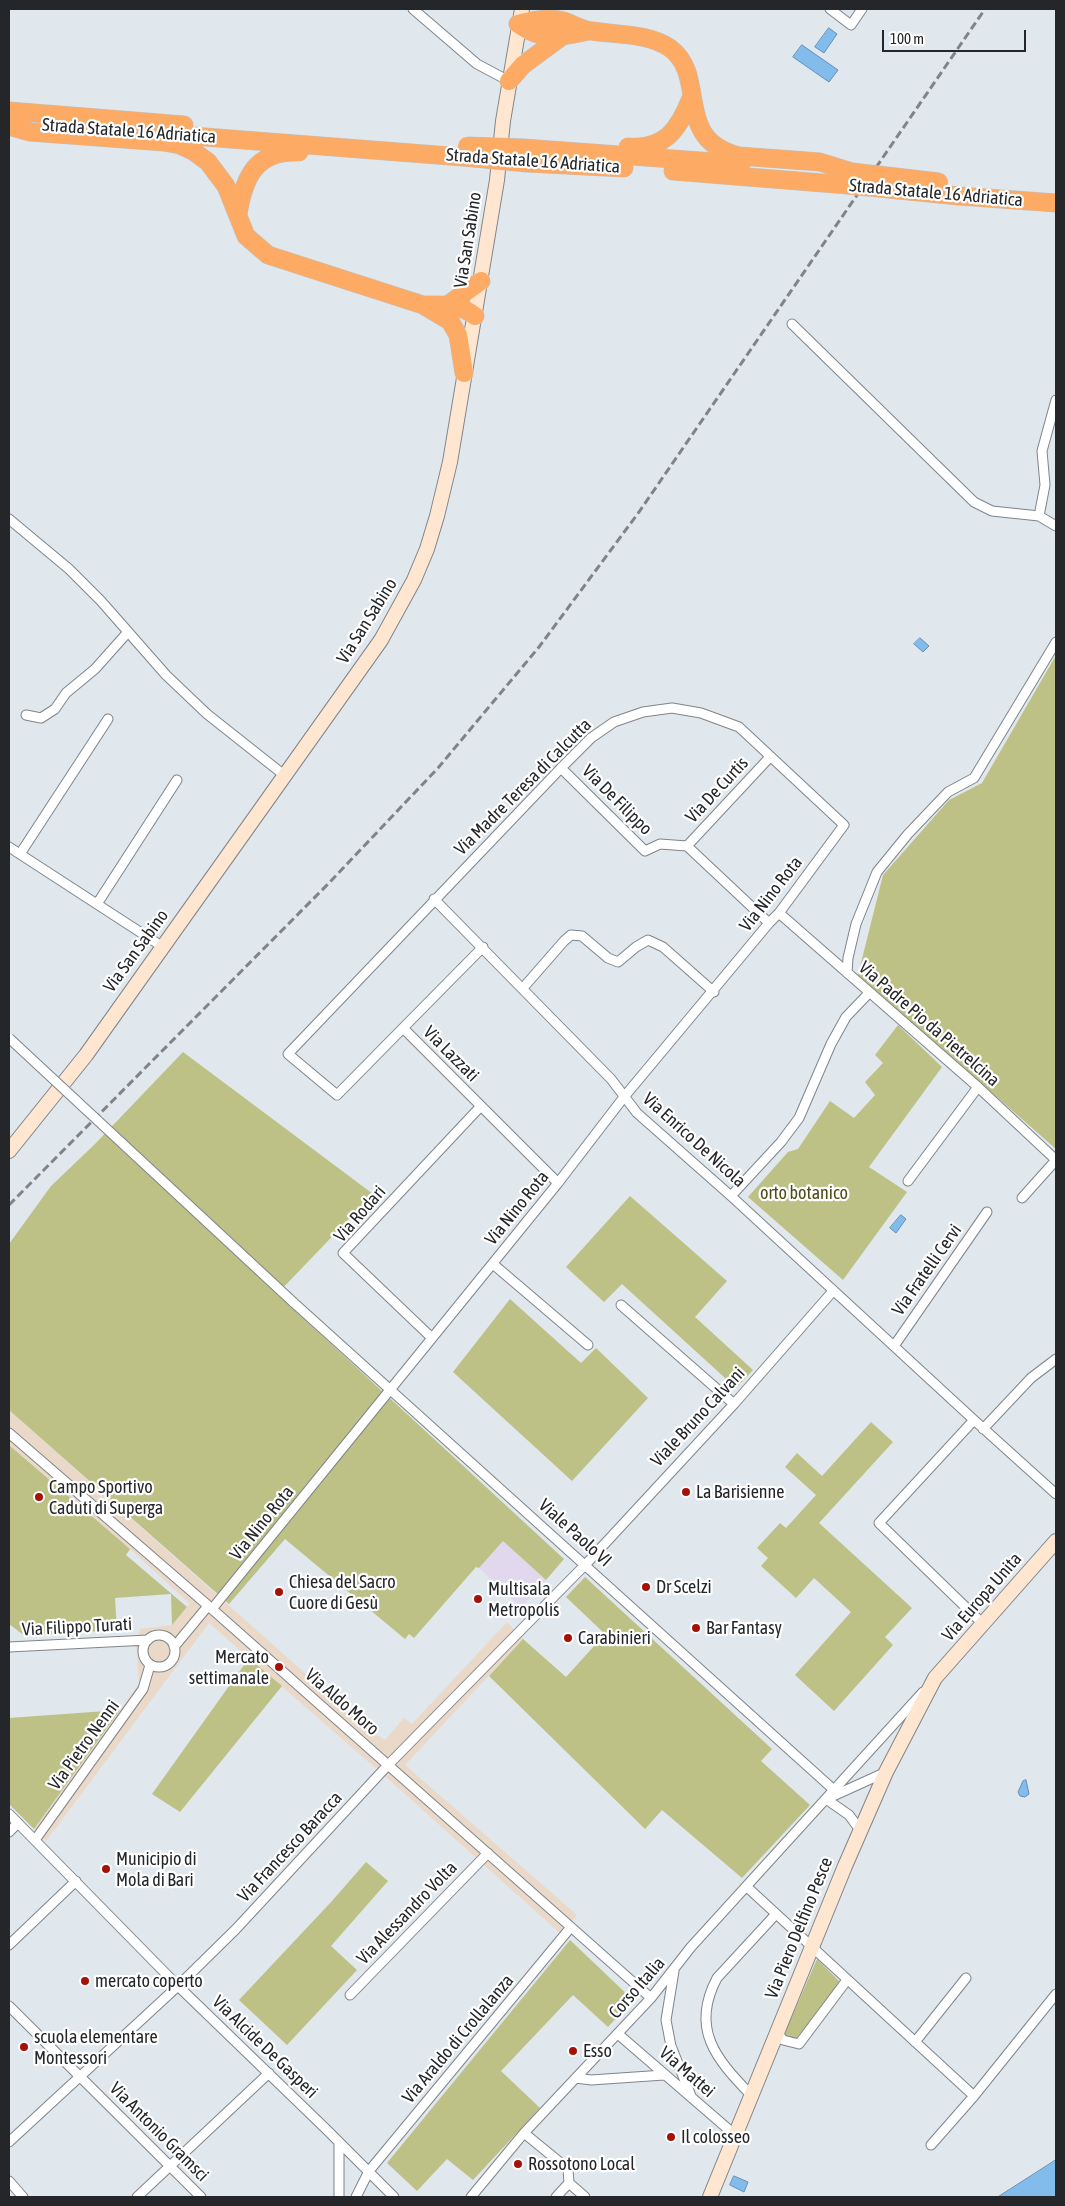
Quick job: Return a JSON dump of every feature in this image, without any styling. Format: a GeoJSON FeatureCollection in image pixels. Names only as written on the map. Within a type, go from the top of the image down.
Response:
{"type":"FeatureCollection","features":[{"type":"Feature","properties":{"kind":"highway"},"geometry":{"type":"LineString","coordinates":[[520,16],[536,35],[559,22],[589,31],[649,38],[670,49],[683,64],[701,130],[716,147],[726,153],[740,156],[820,162],[850,179]]}},
{"type":"Feature","properties":{"kind":"highway"},"geometry":{"type":"LineString","coordinates":[[509,81],[559,22]]}},
{"type":"Feature","properties":{"kind":"highway"},"geometry":{"type":"LineString","coordinates":[[526,156],[560,142],[633,148],[648,146],[663,140],[675,131],[684,117],[692,98]]}},
{"type":"Feature","properties":{"kind":"highway","name":"Strada Statale 16 Adriatica"},"geometry":{"type":"LineString","coordinates":[[9,112],[458,152]]}},
{"type":"Feature","properties":{"kind":"highway"},"geometry":{"type":"LineString","coordinates":[[9,124],[30,132],[164,142],[180,145],[208,162],[218,172],[226,186],[246,236],[268,255],[449,313],[466,309],[474,316]]}},
{"type":"Feature","properties":{"kind":"highway","name":"Strada Statale 16 Adriatica"},"geometry":{"type":"LineString","coordinates":[[9,124],[526,156],[603,166],[850,179],[960,190],[1056,203]]}},
{"type":"Feature","properties":{"kind":"highway"},"geometry":{"type":"LineString","coordinates":[[238,215],[243,187],[250,174],[259,164],[282,152],[423,161],[458,152]]}},
{"type":"Feature","properties":{"kind":"highway","name":"Strada Statale 16 Adriatica"},"geometry":{"type":"LineString","coordinates":[[960,190],[1056,192]]}},
{"type":"Feature","properties":{"kind":"highway"},"geometry":{"type":"LineString","coordinates":[[449,313],[481,281]]}},
{"type":"Feature","properties":{"kind":"highway"},"geometry":{"type":"LineString","coordinates":[[449,313],[458,335],[464,373]]}},
{"type":"Feature","properties":{"kind":"street"},"geometry":{"type":"LineString","coordinates":[[413,9],[477,64],[509,81]]}},
{"type":"Feature","properties":{"kind":"street"},"geometry":{"type":"LineString","coordinates":[[830,9],[851,25],[862,9]]}},
{"type":"Feature","properties":{"kind":"street","name":"Via San Sabino"},"geometry":{"type":"LineString","coordinates":[[9,1151],[86,1055],[382,640],[414,580],[437,516],[450,462],[497,180],[509,81],[520,16]]}},
{"type":"Feature","properties":{"kind":"street"},"geometry":{"type":"LineString","coordinates":[[792,324],[974,502],[992,511],[1039,516],[1056,526]]}},
{"type":"Feature","properties":{"kind":"street"},"geometry":{"type":"LineString","coordinates":[[1039,516],[1045,484],[1042,451],[1056,400]]}},
{"type":"Feature","properties":{"kind":"street"},"geometry":{"type":"LineString","coordinates":[[9,519],[69,569],[166,675],[207,714],[284,775]]}},
{"type":"Feature","properties":{"kind":"street"},"geometry":{"type":"LineString","coordinates":[[26,715],[41,718],[55,709],[66,693],[95,669],[128,632]]}},
{"type":"Feature","properties":{"kind":"street"},"geometry":{"type":"LineString","coordinates":[[847,973],[848,958],[856,924],[877,872],[908,834],[948,792],[974,778],[1055,648]]}},
{"type":"Feature","properties":{"kind":"street","name":"Via Madre Teresa di Calcutta"},"geometry":{"type":"LineString","coordinates":[[402,1028],[337,1095],[288,1054],[561,768],[591,738],[614,722],[643,712],[672,708],[700,712],[739,727],[844,825]]}},
{"type":"Feature","properties":{"kind":"street"},"geometry":{"type":"LineString","coordinates":[[20,854],[108,719]]}},
{"type":"Feature","properties":{"kind":"street","name":"Via De Curtis"},"geometry":{"type":"LineString","coordinates":[[687,846],[770,757]]}},
{"type":"Feature","properties":{"kind":"street","name":"Via De Filippo"},"geometry":{"type":"LineString","coordinates":[[561,768],[644,851],[660,844],[687,846]]}},
{"type":"Feature","properties":{"kind":"street"},"geometry":{"type":"LineString","coordinates":[[97,904],[177,780]]}},
{"type":"Feature","properties":{"kind":"street","name":"Via Nino Rota"},"geometry":{"type":"LineString","coordinates":[[173,1644],[391,1389],[493,1264],[624,1097],[714,992],[769,923],[780,913],[844,825]]}},
{"type":"Feature","properties":{"kind":"street"},"geometry":{"type":"LineString","coordinates":[[687,846],[769,923]]}},
{"type":"Feature","properties":{"kind":"street"},"geometry":{"type":"LineString","coordinates":[[9,847],[162,947]]}},
{"type":"Feature","properties":{"kind":"street","name":"Via Enrico De Nicola"},"geometry":{"type":"LineString","coordinates":[[434,899],[611,1079],[637,1113],[731,1196],[1056,1494]]}},
{"type":"Feature","properties":{"kind":"street","name":"Via Padre Pio da Pietrelcina"},"geometry":{"type":"LineString","coordinates":[[780,913],[978,1087],[1056,1160]]}},
{"type":"Feature","properties":{"kind":"street"},"geometry":{"type":"LineString","coordinates":[[523,988],[564,941],[571,936],[582,936],[608,958],[618,962],[636,946],[648,940],[662,947],[714,992]]}},
{"type":"Feature","properties":{"kind":"street","name":"Via Lazzati"},"geometry":{"type":"LineString","coordinates":[[483,947],[402,1028],[558,1182]]}},
{"type":"Feature","properties":{"kind":"street"},"geometry":{"type":"LineString","coordinates":[[731,1196],[781,1142],[799,1118],[834,1037],[846,1017],[869,993]]}},
{"type":"Feature","properties":{"kind":"street","name":"Viale Paolo VI"},"geometry":{"type":"LineString","coordinates":[[9,1038],[293,1302],[586,1564],[834,1790]]}},
{"type":"Feature","properties":{"kind":"street"},"geometry":{"type":"LineString","coordinates":[[908,1181],[978,1087]]}},
{"type":"Feature","properties":{"kind":"street","name":"Via Rodari"},"geometry":{"type":"LineString","coordinates":[[432,1338],[342,1253],[482,1106]]}},
{"type":"Feature","properties":{"kind":"street"},"geometry":{"type":"LineString","coordinates":[[1022,1198],[1056,1160]]}},
{"type":"Feature","properties":{"kind":"street","name":"Via Fratelli Cervi"},"geometry":{"type":"LineString","coordinates":[[894,1346],[987,1212]]}},
{"type":"Feature","properties":{"kind":"street"},"geometry":{"type":"LineString","coordinates":[[493,1264],[588,1345]]}},
{"type":"Feature","properties":{"kind":"street","name":"Viale Bruno Calvani"},"geometry":{"type":"LineString","coordinates":[[586,1564],[734,1404],[833,1291]]}},
{"type":"Feature","properties":{"kind":"street"},"geometry":{"type":"LineString","coordinates":[[621,1305],[734,1404]]}},
{"type":"Feature","properties":{"kind":"street"},"geometry":{"type":"LineString","coordinates":[[983,1429],[1030,1378],[1056,1359]]}},
{"type":"Feature","properties":{"kind":"street"},"geometry":{"type":"LineString","coordinates":[[974,1420],[879,1522],[983,1624]]}},
{"type":"Feature","properties":{"kind":"street","name":"Via Aldo Moro"},"geometry":{"type":"LineString","coordinates":[[9,1433],[651,1998]]}},
{"type":"Feature","properties":{"kind":"street","name":"Via Europa Unita"},"geometry":{"type":"LineString","coordinates":[[935,1678],[1056,1541]]}},
{"type":"Feature","properties":{"kind":"street","name":"Via Francesco Baracca"},"geometry":{"type":"LineString","coordinates":[[9,2142],[178,1986],[236,1929],[388,1765],[586,1564]]}},
{"type":"Feature","properties":{"kind":"street"},"geometry":{"type":"LineString","coordinates":[[158,1635],[168,1638],[173,1644],[174,1657],[167,1664],[157,1667],[150,1665],[143,1654],[143,1649],[148,1640],[158,1635]]}},
{"type":"Feature","properties":{"kind":"street","name":"Via Filippo Turati"},"geometry":{"type":"LineString","coordinates":[[9,1647],[148,1640]]}},
{"type":"Feature","properties":{"kind":"street","name":"Via Pietro Nenni"},"geometry":{"type":"LineString","coordinates":[[35,1840],[144,1690],[150,1665]]}},
{"type":"Feature","properties":{"kind":"street","name":"Corso Italia"},"geometry":{"type":"LineString","coordinates":[[471,2197],[524,2133],[651,1998],[691,1947],[935,1678]]}},
{"type":"Feature","properties":{"kind":"street","name":"Via Piero Delfino Pesce"},"geometry":{"type":"LineString","coordinates":[[710,2197],[860,1830],[886,1772],[935,1678]]}},
{"type":"Feature","properties":{"kind":"street","name":"Corso Italia"},"geometry":{"type":"LineString","coordinates":[[826,1799],[886,1772]]}},
{"type":"Feature","properties":{"kind":"street"},"geometry":{"type":"LineString","coordinates":[[826,1799],[849,1815],[860,1830]]}},
{"type":"Feature","properties":{"kind":"street","name":"Via Alcide De Gasperi"},"geometry":{"type":"LineString","coordinates":[[9,1814],[178,1986],[394,2197]]}},
{"type":"Feature","properties":{"kind":"street"},"geometry":{"type":"LineString","coordinates":[[9,1832],[18,1823]]}},
{"type":"Feature","properties":{"kind":"street","name":"Via Alessandro Volta"},"geometry":{"type":"LineString","coordinates":[[350,1995],[488,1853]]}},
{"type":"Feature","properties":{"kind":"street"},"geometry":{"type":"LineString","coordinates":[[9,1945],[76,1881]]}},
{"type":"Feature","properties":{"kind":"street"},"geometry":{"type":"LineString","coordinates":[[747,1887],[974,2096]]}},
{"type":"Feature","properties":{"kind":"street"},"geometry":{"type":"LineString","coordinates":[[751,2095],[723,2065],[712,2047],[706,2025],[706,2007],[711,1989],[717,1978],[776,1914]]}},
{"type":"Feature","properties":{"kind":"street","name":"Via Araldo di Crollalanza"},"geometry":{"type":"LineString","coordinates":[[356,2197],[369,2171],[571,1928]]}},
{"type":"Feature","properties":{"kind":"street"},"geometry":{"type":"LineString","coordinates":[[674,1970],[666,2020],[671,2046],[692,2098]]}},
{"type":"Feature","properties":{"kind":"street"},"geometry":{"type":"LineString","coordinates":[[916,2042],[966,1978]]}},
{"type":"Feature","properties":{"kind":"street"},"geometry":{"type":"LineString","coordinates":[[777,2032],[783,2040],[799,2044],[847,1980]]}},
{"type":"Feature","properties":{"kind":"street"},"geometry":{"type":"LineString","coordinates":[[931,2146],[1056,1994]]}},
{"type":"Feature","properties":{"kind":"street","name":"Via Antonio Gramsci"},"geometry":{"type":"LineString","coordinates":[[9,2006],[201,2197]]}},
{"type":"Feature","properties":{"kind":"street","name":"Via Mattei"},"geometry":{"type":"LineString","coordinates":[[618,2034],[735,2135]]}},
{"type":"Feature","properties":{"kind":"street"},"geometry":{"type":"LineString","coordinates":[[137,2197],[269,2073]]}},
{"type":"Feature","properties":{"kind":"street"},"geometry":{"type":"LineString","coordinates":[[576,2078],[591,2080],[664,2075]]}},
{"type":"Feature","properties":{"kind":"street"},"geometry":{"type":"LineString","coordinates":[[524,2133],[568,2169],[569,2183],[585,2197]]}},
{"type":"Feature","properties":{"kind":"street"},"geometry":{"type":"LineString","coordinates":[[339,2142],[339,2197]]}},
{"type":"Feature","properties":{"kind":"street"},"geometry":{"type":"LineString","coordinates":[[9,2181],[24,2197]]}},
{"type":"Feature","properties":{"kind":"street"},"geometry":{"type":"LineString","coordinates":[[556,2197],[569,2183]]}},
{"type":"Feature","properties":{"kind":"shaded area","name":"Mercato settimanale"},"geometry":{"type":"Polygon","coordinates":[[[9,1410],[370,1731],[385,1740],[404,1718],[412,1724],[507,1622],[523,1639],[405,1765],[577,1915],[561,1934],[387,1778],[209,1623],[46,1841],[34,1829],[139,1684],[136,1644],[140,1629],[172,1625],[190,1604],[130,1549],[9,1445],[9,1410]]]}},
{"type":"Feature","properties":{"kind":"shaded area"},"geometry":{"type":"Polygon","coordinates":[[[503,1541],[546,1580],[521,1607],[479,1568],[503,1541]]]}},
{"type":"Feature","properties":{"kind":"green space"},"geometry":{"type":"Polygon","coordinates":[[[1055,657],[1056,1149],[858,975],[883,875],[949,800],[982,783],[1055,657]]]}},
{"type":"Feature","properties":{"kind":"green space","name":"orto botanico"},"geometry":{"type":"Polygon","coordinates":[[[898,1025],[942,1067],[869,1167],[907,1192],[843,1280],[748,1197],[788,1152],[798,1149],[830,1101],[854,1118],[875,1095],[865,1082],[883,1063],[875,1055],[898,1025]]]}},
{"type":"Feature","properties":{"kind":"green space"},"geometry":{"type":"Polygon","coordinates":[[[183,1052],[373,1194],[277,1294],[564,1559],[546,1580],[503,1541],[479,1568],[476,1567],[414,1638],[409,1634],[405,1639],[285,1539],[229,1604],[9,1410],[9,1244],[51,1186],[95,1144],[183,1052]]]}},
{"type":"Feature","properties":{"kind":"green space"},"geometry":{"type":"Polygon","coordinates":[[[630,1196],[727,1281],[695,1317],[753,1370],[736,1388],[622,1284],[604,1302],[566,1267],[630,1196]]]}},
{"type":"Feature","properties":{"kind":"green space"},"geometry":{"type":"Polygon","coordinates":[[[510,1299],[581,1363],[596,1348],[648,1398],[572,1481],[453,1372],[510,1299]]]}},
{"type":"Feature","properties":{"kind":"green space"},"geometry":{"type":"Polygon","coordinates":[[[871,1422],[893,1442],[819,1523],[912,1608],[885,1637],[893,1645],[834,1711],[795,1675],[851,1612],[814,1578],[796,1598],[761,1566],[768,1558],[757,1548],[780,1523],[786,1528],[816,1495],[785,1467],[797,1453],[822,1476],[871,1422]]]}},
{"type":"Feature","properties":{"kind":"green space","name":"Campo Sportivo Caduti di Superga"},"geometry":{"type":"Polygon","coordinates":[[[9,1445],[130,1549],[126,1555],[187,1607],[172,1625],[171,1594],[115,1598],[117,1630],[25,1636],[9,1624],[9,1445]]]}},
{"type":"Feature","properties":{"kind":"green space"},"geometry":{"type":"Polygon","coordinates":[[[585,1577],[772,1749],[761,1761],[810,1805],[742,1878],[662,1810],[645,1829],[489,1676],[523,1639],[566,1677],[605,1634],[566,1597],[585,1577]]]}},
{"type":"Feature","properties":{"kind":"green space"},"geometry":{"type":"Polygon","coordinates":[[[249,1658],[282,1686],[180,1812],[152,1794],[249,1658]]]}},
{"type":"Feature","properties":{"kind":"green space"},"geometry":{"type":"Polygon","coordinates":[[[120,1710],[34,1829],[9,1804],[9,1718],[120,1710]]]}},
{"type":"Feature","properties":{"kind":"green space"},"geometry":{"type":"Polygon","coordinates":[[[366,1862],[388,1881],[331,1946],[357,1970],[287,2045],[239,2000],[366,1862]]]}},
{"type":"Feature","properties":{"kind":"green space"},"geometry":{"type":"Polygon","coordinates":[[[570,1940],[633,2000],[608,2027],[573,1995],[501,2071],[540,2108],[473,2180],[447,2159],[417,2191],[387,2163],[570,1940]]]}},
{"type":"Feature","properties":{"kind":"green space"},"geometry":{"type":"Polygon","coordinates":[[[817,1959],[841,1983],[795,2040],[784,2035],[817,1959]]]}},
{"type":"Feature","properties":{"kind":"water"},"geometry":{"type":"Polygon","coordinates":[[[829,28],[837,34],[824,53],[815,47],[829,28]]]}},
{"type":"Feature","properties":{"kind":"water"},"geometry":{"type":"Polygon","coordinates":[[[802,45],[838,70],[829,82],[793,57],[802,45]]]}},
{"type":"Feature","properties":{"kind":"water"},"geometry":{"type":"Polygon","coordinates":[[[920,638],[929,646],[923,652],[914,644],[920,638]]]}},
{"type":"Feature","properties":{"kind":"water"},"geometry":{"type":"Polygon","coordinates":[[[901,1215],[906,1219],[896,1233],[890,1228],[901,1215]]]}},
{"type":"Feature","properties":{"kind":"water"},"geometry":{"type":"Polygon","coordinates":[[[1026,1780],[1029,1794],[1025,1797],[1020,1796],[1018,1792],[1023,1781],[1026,1780]]]}},
{"type":"Feature","properties":{"kind":"water"},"geometry":{"type":"Polygon","coordinates":[[[1056,2160],[1056,2197],[998,2197],[1056,2160]]]}},
{"type":"Feature","properties":{"kind":"water"},"geometry":{"type":"Polygon","coordinates":[[[734,2176],[748,2182],[744,2192],[730,2185],[734,2176]]]}},
{"type":"Feature","properties":{"kind":"railway"},"geometry":{"type":"LineString","coordinates":[[9,1205],[329,883],[438,768],[539,647],[639,512],[985,9]]}},
{"type":"Feature","properties":{"kind":"place","name":"La Barisienne"},"geometry":{"type":"Point","coordinates":[686,1492]}},
{"type":"Feature","properties":{"kind":"place","name":"Campo Sportivo Caduti di Superga"},"geometry":{"type":"Point","coordinates":[39,1497]}},
{"type":"Feature","properties":{"kind":"place","name":"Dr Scelzi"},"geometry":{"type":"Point","coordinates":[646,1587]}},
{"type":"Feature","properties":{"kind":"place","name":"Chiesa del Sacro Cuore di Gesù"},"geometry":{"type":"Point","coordinates":[279,1592]}},
{"type":"Feature","properties":{"kind":"place","name":"Multisala Metropolis"},"geometry":{"type":"Point","coordinates":[478,1599]}},
{"type":"Feature","properties":{"kind":"place","name":"Bar Fantasy"},"geometry":{"type":"Point","coordinates":[696,1628]}},
{"type":"Feature","properties":{"kind":"place","name":"Carabinieri"},"geometry":{"type":"Point","coordinates":[568,1638]}},
{"type":"Feature","properties":{"kind":"place","name":"Mercato settimanale"},"geometry":{"type":"Point","coordinates":[279,1667]}},
{"type":"Feature","properties":{"kind":"place","name":"Municipio di Mola di Bari"},"geometry":{"type":"Point","coordinates":[106,1869]}},
{"type":"Feature","properties":{"kind":"place","name":"mercato coperto"},"geometry":{"type":"Point","coordinates":[85,1981]}},
{"type":"Feature","properties":{"kind":"place","name":"scuola elementare Montessori"},"geometry":{"type":"Point","coordinates":[24,2047]}},
{"type":"Feature","properties":{"kind":"place","name":"Esso"},"geometry":{"type":"Point","coordinates":[573,2051]}},
{"type":"Feature","properties":{"kind":"place","name":"Il colosseo"},"geometry":{"type":"Point","coordinates":[671,2137]}},
{"type":"Feature","properties":{"kind":"place","name":"Rossotono Local"},"geometry":{"type":"Point","coordinates":[518,2164]}}]}
